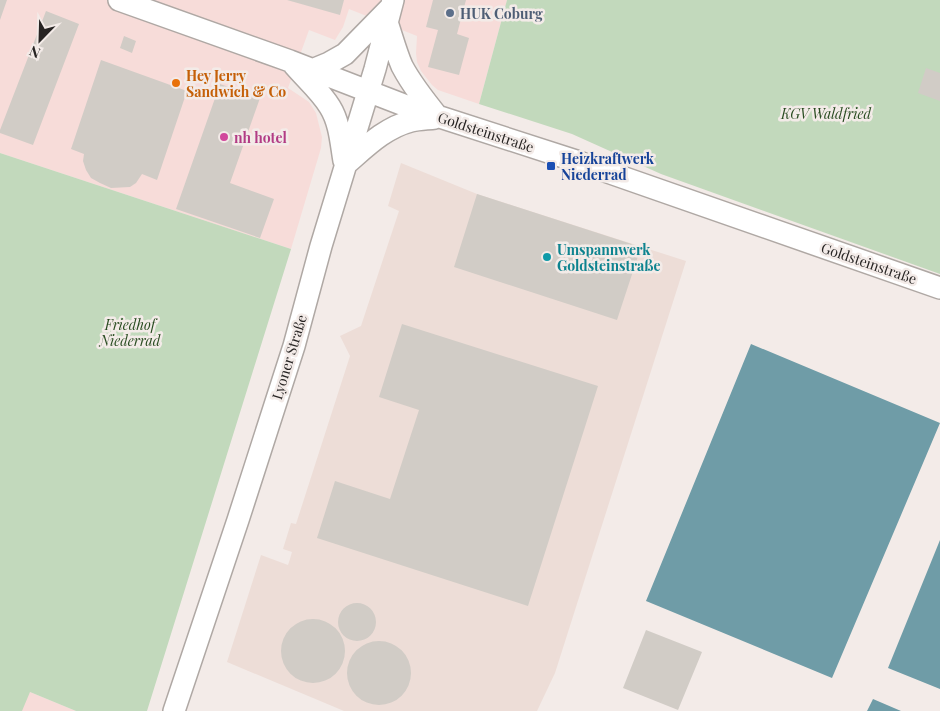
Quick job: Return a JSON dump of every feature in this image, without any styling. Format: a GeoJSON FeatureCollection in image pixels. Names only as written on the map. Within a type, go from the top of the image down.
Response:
{"type":"FeatureCollection","features":[{"type":"Feature","properties":{"kind":"street","name":"Goldsteinstraße"},"geometry":{"type":"LineString","coordinates":[[119,0],[290,61],[438,117],[576,161],[940,288]]}},
{"type":"Feature","properties":{"kind":"street"},"geometry":{"type":"LineString","coordinates":[[312,70],[345,54],[391,9]]}},
{"type":"Feature","properties":{"kind":"street"},"geometry":{"type":"LineString","coordinates":[[391,9],[402,64],[414,88],[438,117]]}},
{"type":"Feature","properties":{"kind":"street","name":"Lyoner Straße"},"geometry":{"type":"LineString","coordinates":[[174,711],[294,346],[321,246],[391,9]]}},
{"type":"Feature","properties":{"kind":"street"},"geometry":{"type":"LineString","coordinates":[[290,61],[331,108],[338,125],[345,165],[394,127],[411,121],[438,117]]}},
{"type":"Feature","properties":{"kind":"shaded area"},"geometry":{"type":"Polygon","coordinates":[[[0,0],[507,0],[479,104],[438,90],[432,85],[421,71],[417,62],[417,36],[349,9],[343,27],[335,40],[309,30],[288,88],[309,102],[316,113],[322,137],[321,148],[291,249],[0,153],[0,0]]]}},
{"type":"Feature","properties":{"kind":"shaded area","name":"Heizkraftwerk Niederrad"},"geometry":{"type":"Polygon","coordinates":[[[401,163],[477,194],[686,261],[555,673],[537,711],[344,711],[227,662],[261,555],[288,565],[292,552],[283,549],[291,523],[296,524],[350,356],[340,336],[361,326],[399,211],[388,206],[401,163]]]}},
{"type":"Feature","properties":{"kind":"shaded area"},"geometry":{"type":"Polygon","coordinates":[[[0,680],[30,692],[76,711],[0,711],[0,680]]]}},
{"type":"Feature","properties":{"kind":"green space","name":"KGV Waldfried"},"geometry":{"type":"Polygon","coordinates":[[[507,0],[940,0],[940,274],[661,174],[572,134],[479,104],[507,0]]]}},
{"type":"Feature","properties":{"kind":"green space","name":"Friedhof Niederrad"},"geometry":{"type":"Polygon","coordinates":[[[0,153],[291,249],[147,711],[76,711],[30,692],[22,711],[0,711],[0,153]]]}},
{"type":"Feature","properties":{"kind":"water"},"geometry":{"type":"Polygon","coordinates":[[[751,344],[940,423],[832,678],[646,601],[751,344]]]}},
{"type":"Feature","properties":{"kind":"water"},"geometry":{"type":"Polygon","coordinates":[[[940,540],[940,689],[888,668],[940,540]]]}},
{"type":"Feature","properties":{"kind":"water"},"geometry":{"type":"Polygon","coordinates":[[[873,699],[901,711],[867,711],[873,699]]]}},
{"type":"Feature","properties":{"kind":"building"},"geometry":{"type":"Polygon","coordinates":[[[0,0],[7,0],[0,20],[0,0]]]}},
{"type":"Feature","properties":{"kind":"building"},"geometry":{"type":"Polygon","coordinates":[[[287,0],[344,0],[340,15],[287,0]]]}},
{"type":"Feature","properties":{"kind":"building"},"geometry":{"type":"Polygon","coordinates":[[[433,0],[466,0],[457,34],[469,38],[459,75],[428,67],[438,30],[426,27],[433,0]]]}},
{"type":"Feature","properties":{"kind":"building"},"geometry":{"type":"Polygon","coordinates":[[[46,11],[79,24],[33,145],[0,133],[0,130],[46,11]]]}},
{"type":"Feature","properties":{"kind":"building"},"geometry":{"type":"Polygon","coordinates":[[[124,36],[136,41],[132,53],[120,48],[124,36]]]}},
{"type":"Feature","properties":{"kind":"building"},"geometry":{"type":"Polygon","coordinates":[[[101,60],[187,91],[157,180],[142,174],[136,183],[130,187],[111,188],[91,178],[83,161],[84,154],[71,149],[101,60]]]}},
{"type":"Feature","properties":{"kind":"building"},"geometry":{"type":"Polygon","coordinates":[[[926,68],[940,73],[940,101],[918,93],[926,68]]]}},
{"type":"Feature","properties":{"kind":"building","name":"nh hotel"},"geometry":{"type":"Polygon","coordinates":[[[220,84],[260,98],[230,183],[274,199],[260,238],[176,209],[220,84]]]}},
{"type":"Feature","properties":{"kind":"building","name":"Umspannwerk Goldsteinstraße"},"geometry":{"type":"Polygon","coordinates":[[[477,194],[641,247],[617,320],[454,267],[477,194]]]}},
{"type":"Feature","properties":{"kind":"building"},"geometry":{"type":"Polygon","coordinates":[[[402,324],[598,386],[528,606],[317,538],[335,481],[390,499],[419,410],[379,397],[402,324]]]}},
{"type":"Feature","properties":{"kind":"building"},"geometry":{"type":"Polygon","coordinates":[[[357,603],[370,609],[376,622],[370,635],[357,641],[344,635],[338,622],[344,609],[357,603]]]}},
{"type":"Feature","properties":{"kind":"building"},"geometry":{"type":"Polygon","coordinates":[[[313,619],[325,621],[336,628],[343,639],[345,651],[343,663],[336,674],[325,681],[313,683],[301,681],[290,674],[283,663],[281,651],[283,639],[290,628],[301,621],[313,619]]]}},
{"type":"Feature","properties":{"kind":"building"},"geometry":{"type":"Polygon","coordinates":[[[646,630],[702,652],[678,710],[623,688],[646,630]]]}},
{"type":"Feature","properties":{"kind":"building"},"geometry":{"type":"Polygon","coordinates":[[[379,641],[391,643],[402,650],[409,661],[411,673],[409,685],[402,696],[391,703],[379,705],[367,703],[356,696],[349,685],[347,673],[349,661],[356,650],[367,643],[379,641]]]}},
{"type":"Feature","properties":{"kind":"place","name":"HUK Coburg"},"geometry":{"type":"Point","coordinates":[450,13]}},
{"type":"Feature","properties":{"kind":"place","name":"Hey Jerry Sandwich & Co"},"geometry":{"type":"Point","coordinates":[176,83]}},
{"type":"Feature","properties":{"kind":"place","name":"nh hotel"},"geometry":{"type":"Point","coordinates":[224,137]}},
{"type":"Feature","properties":{"kind":"place","name":"Heizkraftwerk Niederrad"},"geometry":{"type":"Point","coordinates":[551,166]}},
{"type":"Feature","properties":{"kind":"place","name":"Umspannwerk Goldsteinstraße"},"geometry":{"type":"Point","coordinates":[547,257]}}]}
